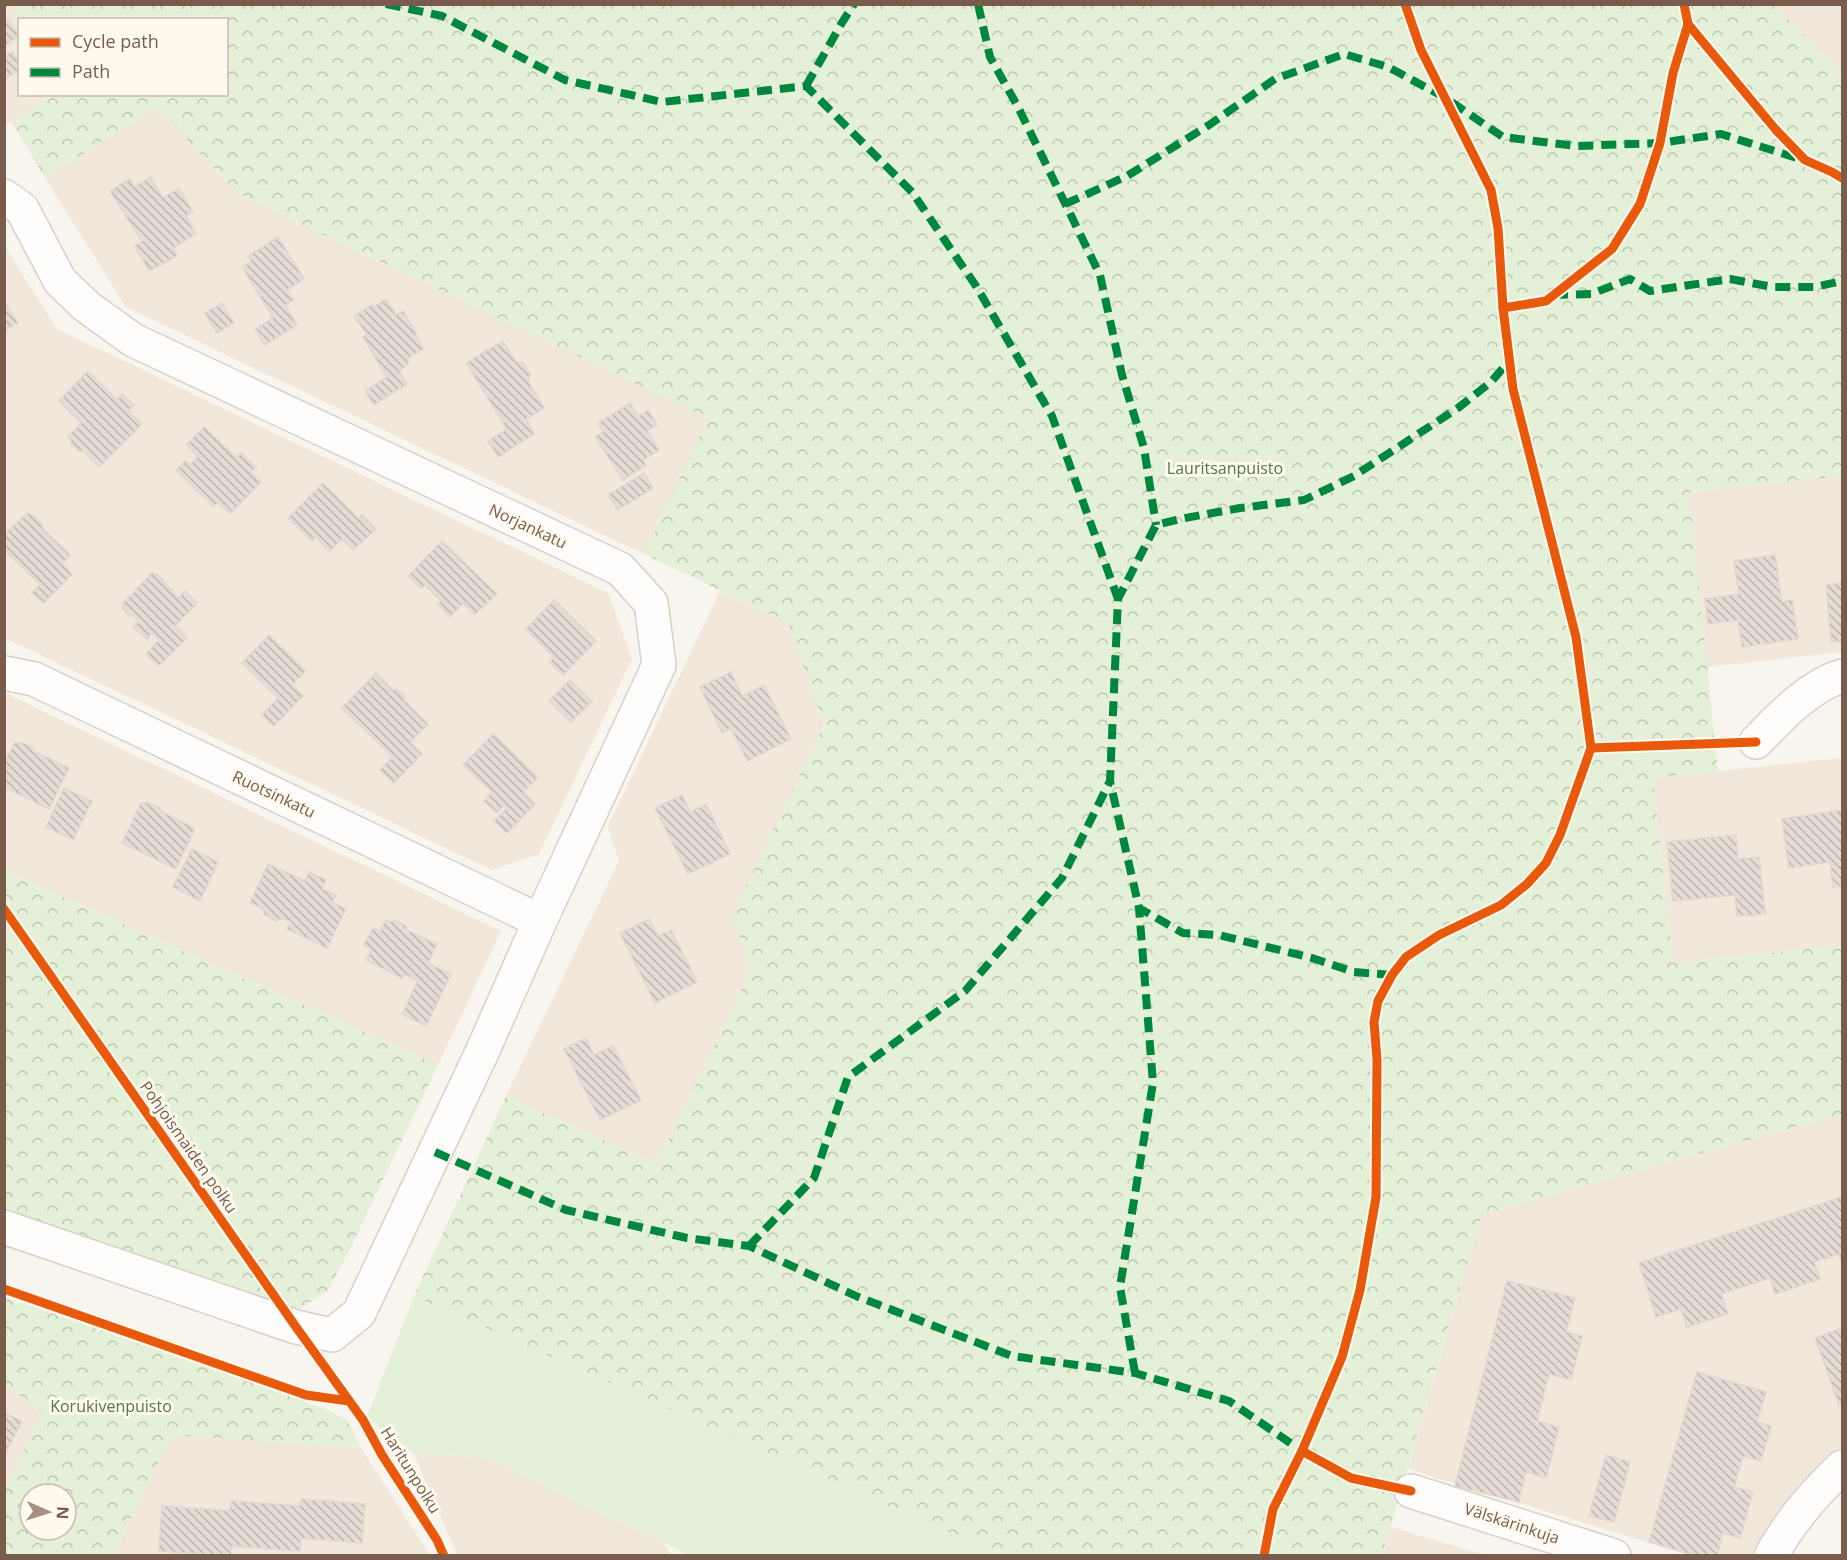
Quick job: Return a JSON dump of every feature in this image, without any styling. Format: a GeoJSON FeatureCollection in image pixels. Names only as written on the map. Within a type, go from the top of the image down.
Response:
{"type":"FeatureCollection","features":[{"type":"Feature","properties":{"kind":"street","name":"Norjankatu"},"geometry":{"type":"LineString","coordinates":[[4,196],[22,209],[60,281],[86,306],[133,340],[620,569],[651,603],[659,665],[483,1050],[359,1313],[332,1335],[296,1327],[4,1227]]}},
{"type":"Feature","properties":{"kind":"street","name":"Ruotsinkatu"},"geometry":{"type":"LineString","coordinates":[[4,674],[34,679],[540,921]]}},
{"type":"Feature","properties":{"kind":"street"},"geometry":{"type":"LineString","coordinates":[[1756,742],[1786,711],[1830,680],[1842,676]]}},
{"type":"Feature","properties":{"kind":"street"},"geometry":{"type":"LineString","coordinates":[[1771,1556],[1791,1523],[1816,1492],[1842,1467]]}},
{"type":"Feature","properties":{"kind":"street","name":"Välskärinkuja"},"geometry":{"type":"LineString","coordinates":[[1411,1491],[1614,1556]]}},
{"type":"Feature","properties":{"kind":"shaded area"},"geometry":{"type":"Polygon","coordinates":[[[5,5],[14,5],[22,18],[18,18],[18,96],[52,96],[5,125],[5,5]]]}},
{"type":"Feature","properties":{"kind":"shaded area"},"geometry":{"type":"Polygon","coordinates":[[[1774,5],[1842,5],[1842,74],[1774,5]]]}},
{"type":"Feature","properties":{"kind":"shaded area"},"geometry":{"type":"Polygon","coordinates":[[[157,107],[238,194],[709,418],[644,554],[126,307],[45,178],[157,107]]]}},
{"type":"Feature","properties":{"kind":"shaded area"},"geometry":{"type":"Polygon","coordinates":[[[4,245],[57,329],[608,593],[632,659],[539,854],[492,870],[5,638],[4,245]]]}},
{"type":"Feature","properties":{"kind":"shaded area"},"geometry":{"type":"Polygon","coordinates":[[[1842,476],[1842,652],[1707,667],[1688,492],[1842,476]]]}},
{"type":"Feature","properties":{"kind":"shaded area"},"geometry":{"type":"Polygon","coordinates":[[[720,591],[788,623],[824,725],[733,915],[751,970],[657,1164],[506,1096],[619,861],[608,826],[720,591]]]}},
{"type":"Feature","properties":{"kind":"shaded area"},"geometry":{"type":"Polygon","coordinates":[[[5,693],[501,931],[438,1065],[5,871],[5,693]]]}},
{"type":"Feature","properties":{"kind":"shaded area"},"geometry":{"type":"Polygon","coordinates":[[[1842,758],[1842,945],[1673,963],[1653,778],[1842,758]]]}},
{"type":"Feature","properties":{"kind":"shaded area"},"geometry":{"type":"Polygon","coordinates":[[[1842,1114],[1842,1448],[1807,1479],[1783,1507],[1752,1555],[1689,1555],[1408,1469],[1482,1214],[1842,1114]]]}},
{"type":"Feature","properties":{"kind":"shaded area"},"geometry":{"type":"Polygon","coordinates":[[[5,1385],[43,1411],[5,1490],[5,1385]]]}},
{"type":"Feature","properties":{"kind":"shaded area"},"geometry":{"type":"Polygon","coordinates":[[[171,1435],[361,1448],[430,1555],[113,1556],[171,1435]]]}},
{"type":"Feature","properties":{"kind":"shaded area"},"geometry":{"type":"Polygon","coordinates":[[[414,1454],[484,1457],[663,1542],[671,1555],[457,1555],[414,1454]]]}},
{"type":"Feature","properties":{"kind":"shaded area"},"geometry":{"type":"Polygon","coordinates":[[[1391,1527],[1484,1555],[1382,1556],[1391,1527]]]}},
{"type":"Feature","properties":{"kind":"green space","name":"Lauritsanpuisto"},"geometry":{"type":"Polygon","coordinates":[[[14,5],[1774,5],[1842,74],[1842,476],[1689,492],[1718,771],[1653,778],[1673,963],[1842,945],[1842,1114],[1482,1214],[1382,1555],[999,1555],[414,1296],[506,1096],[657,1164],[751,970],[732,915],[824,725],[788,623],[644,554],[708,418],[238,194],[157,107],[45,178],[11,121],[52,96],[228,96],[228,18],[22,18],[14,5]]]}},
{"type":"Feature","properties":{"kind":"green space"},"geometry":{"type":"Polygon","coordinates":[[[5,871],[438,1065],[348,1253],[327,1291],[297,1311],[5,1211],[5,871]]]}},
{"type":"Feature","properties":{"kind":"green space"},"geometry":{"type":"Polygon","coordinates":[[[414,1296],[999,1555],[687,1555],[484,1457],[414,1454],[367,1417],[414,1296]]]}},
{"type":"Feature","properties":{"kind":"green space","name":"Korukivenpuisto"},"geometry":{"type":"Polygon","coordinates":[[[5,1297],[323,1408],[347,1420],[361,1448],[172,1435],[113,1555],[5,1555],[5,1490],[43,1411],[5,1385],[5,1297]]]}},
{"type":"Feature","properties":{"kind":"building"},"geometry":{"type":"Polygon","coordinates":[[[9,20],[18,37],[4,46],[4,22],[9,20]]]}},
{"type":"Feature","properties":{"kind":"building"},"geometry":{"type":"Polygon","coordinates":[[[12,52],[18,61],[18,71],[4,79],[4,57],[12,52]]]}},
{"type":"Feature","properties":{"kind":"building"},"geometry":{"type":"Polygon","coordinates":[[[151,177],[163,198],[179,188],[193,212],[186,216],[196,234],[173,248],[177,256],[149,271],[135,246],[142,241],[110,191],[130,179],[134,187],[151,177]]]}},
{"type":"Feature","properties":{"kind":"building"},"geometry":{"type":"Polygon","coordinates":[[[278,237],[304,279],[287,290],[294,300],[285,305],[297,325],[265,345],[255,330],[273,318],[242,267],[251,261],[248,256],[278,237]]]}},
{"type":"Feature","properties":{"kind":"building"},"geometry":{"type":"Polygon","coordinates":[[[386,299],[396,315],[403,311],[424,349],[407,359],[409,363],[399,371],[407,384],[374,405],[365,391],[387,377],[363,337],[367,335],[354,316],[386,299]]]}},
{"type":"Feature","properties":{"kind":"building"},"geometry":{"type":"Polygon","coordinates":[[[4,302],[18,323],[4,331],[4,302]]]}},
{"type":"Feature","properties":{"kind":"building"},"geometry":{"type":"Polygon","coordinates":[[[222,303],[234,323],[217,333],[205,313],[222,303]]]}},
{"type":"Feature","properties":{"kind":"building"},"geometry":{"type":"Polygon","coordinates":[[[503,341],[516,362],[523,363],[530,374],[528,381],[544,408],[526,419],[534,434],[498,457],[488,441],[507,429],[466,363],[503,341]]]}},
{"type":"Feature","properties":{"kind":"building"},"geometry":{"type":"Polygon","coordinates":[[[88,371],[117,400],[122,394],[134,405],[128,411],[142,424],[99,467],[83,451],[79,451],[71,444],[68,437],[81,423],[59,401],[88,371]]]}},
{"type":"Feature","properties":{"kind":"building"},"geometry":{"type":"Polygon","coordinates":[[[630,403],[638,416],[648,410],[657,425],[647,431],[659,450],[643,460],[646,465],[623,480],[595,437],[603,432],[598,423],[630,403]]]}},
{"type":"Feature","properties":{"kind":"building"},"geometry":{"type":"Polygon","coordinates":[[[204,427],[237,458],[241,453],[256,467],[251,472],[261,482],[230,514],[218,502],[213,506],[176,470],[185,461],[190,465],[198,456],[186,445],[204,427]]]}},
{"type":"Feature","properties":{"kind":"building"},"geometry":{"type":"Polygon","coordinates":[[[644,473],[653,488],[618,510],[608,495],[644,473]]]}},
{"type":"Feature","properties":{"kind":"building"},"geometry":{"type":"Polygon","coordinates":[[[323,483],[359,519],[362,515],[376,529],[353,550],[342,539],[330,551],[315,537],[312,541],[288,518],[323,483]]]}},
{"type":"Feature","properties":{"kind":"building"},"geometry":{"type":"Polygon","coordinates":[[[27,513],[33,515],[42,524],[42,528],[70,555],[62,564],[72,574],[44,603],[32,593],[40,584],[4,550],[4,535],[27,513]]]}},
{"type":"Feature","properties":{"kind":"building"},"geometry":{"type":"Polygon","coordinates":[[[442,541],[497,594],[475,614],[463,603],[450,617],[438,604],[441,601],[425,585],[421,588],[408,576],[442,541]]]}},
{"type":"Feature","properties":{"kind":"building"},"geometry":{"type":"Polygon","coordinates":[[[1775,555],[1782,602],[1792,600],[1798,639],[1742,647],[1738,620],[1708,624],[1705,599],[1739,594],[1734,561],[1775,555]]]}},
{"type":"Feature","properties":{"kind":"building"},"geometry":{"type":"Polygon","coordinates":[[[152,573],[158,575],[178,598],[185,591],[197,603],[175,626],[187,638],[159,666],[146,654],[159,640],[152,633],[147,639],[133,627],[139,621],[122,608],[122,604],[152,573]]]}},
{"type":"Feature","properties":{"kind":"building"},"geometry":{"type":"Polygon","coordinates":[[[1842,583],[1842,641],[1831,642],[1826,585],[1842,583]]]}},
{"type":"Feature","properties":{"kind":"building"},"geometry":{"type":"Polygon","coordinates":[[[554,600],[596,641],[563,675],[549,662],[554,657],[526,629],[554,600]]]}},
{"type":"Feature","properties":{"kind":"building"},"geometry":{"type":"Polygon","coordinates":[[[269,635],[306,671],[292,685],[303,696],[274,726],[262,715],[278,698],[242,663],[269,635]]]}},
{"type":"Feature","properties":{"kind":"building"},"geometry":{"type":"Polygon","coordinates":[[[731,672],[742,696],[764,685],[791,739],[747,761],[731,728],[722,733],[700,687],[731,672]]]}},
{"type":"Feature","properties":{"kind":"building"},"geometry":{"type":"Polygon","coordinates":[[[376,673],[393,690],[397,689],[404,696],[404,700],[428,724],[410,742],[422,754],[394,783],[380,770],[393,757],[342,708],[376,673]]]}},
{"type":"Feature","properties":{"kind":"building"},"geometry":{"type":"Polygon","coordinates":[[[570,680],[592,701],[571,722],[549,701],[570,680]]]}},
{"type":"Feature","properties":{"kind":"building"},"geometry":{"type":"Polygon","coordinates":[[[493,734],[538,777],[523,792],[535,804],[507,833],[494,821],[507,808],[504,805],[497,813],[484,801],[492,792],[463,765],[493,734]]]}},
{"type":"Feature","properties":{"kind":"building"},"geometry":{"type":"Polygon","coordinates":[[[15,742],[32,747],[33,751],[69,768],[49,809],[4,787],[4,763],[15,742]]]}},
{"type":"Feature","properties":{"kind":"building"},"geometry":{"type":"Polygon","coordinates":[[[64,788],[92,801],[73,840],[46,827],[64,788]]]}},
{"type":"Feature","properties":{"kind":"building"},"geometry":{"type":"Polygon","coordinates":[[[682,795],[690,812],[706,804],[730,854],[688,874],[655,808],[682,795]]]}},
{"type":"Feature","properties":{"kind":"building"},"geometry":{"type":"Polygon","coordinates":[[[141,803],[149,803],[160,808],[162,812],[195,828],[176,869],[122,843],[141,803]]]}},
{"type":"Feature","properties":{"kind":"building"},"geometry":{"type":"Polygon","coordinates":[[[1842,810],[1842,886],[1833,887],[1830,862],[1789,868],[1782,819],[1842,810]]]}},
{"type":"Feature","properties":{"kind":"building"},"geometry":{"type":"Polygon","coordinates":[[[1736,835],[1738,859],[1759,857],[1765,914],[1737,916],[1735,895],[1673,901],[1667,842],[1736,835]]]}},
{"type":"Feature","properties":{"kind":"building"},"geometry":{"type":"Polygon","coordinates":[[[192,849],[218,862],[200,901],[173,887],[192,849]]]}},
{"type":"Feature","properties":{"kind":"building"},"geometry":{"type":"Polygon","coordinates":[[[268,864],[305,881],[309,872],[326,880],[322,889],[336,895],[332,902],[346,909],[327,948],[287,929],[291,922],[283,918],[276,921],[265,915],[262,908],[250,903],[268,864]]]}},
{"type":"Feature","properties":{"kind":"building"},"geometry":{"type":"Polygon","coordinates":[[[649,919],[658,936],[671,930],[697,982],[655,1003],[620,933],[649,919]]]}},
{"type":"Feature","properties":{"kind":"building"},"geometry":{"type":"Polygon","coordinates":[[[385,920],[390,922],[394,920],[406,926],[407,930],[437,944],[428,963],[451,974],[426,1026],[402,1014],[418,981],[404,974],[402,978],[366,960],[372,949],[364,945],[373,928],[380,931],[385,920]]]}},
{"type":"Feature","properties":{"kind":"building"},"geometry":{"type":"Polygon","coordinates":[[[586,1038],[594,1055],[613,1046],[641,1100],[600,1120],[564,1049],[586,1038]]]}},
{"type":"Feature","properties":{"kind":"building"},"geometry":{"type":"Polygon","coordinates":[[[1842,1197],[1842,1264],[1839,1254],[1814,1262],[1820,1279],[1775,1294],[1770,1278],[1721,1294],[1728,1314],[1687,1327],[1681,1309],[1656,1317],[1639,1263],[1842,1197]]]}},
{"type":"Feature","properties":{"kind":"building"},"geometry":{"type":"Polygon","coordinates":[[[1507,1281],[1575,1298],[1566,1332],[1582,1336],[1571,1380],[1549,1374],[1537,1421],[1559,1427],[1546,1478],[1526,1472],[1519,1502],[1455,1486],[1507,1281]]]}},
{"type":"Feature","properties":{"kind":"building"},"geometry":{"type":"Polygon","coordinates":[[[1842,1328],[1842,1404],[1839,1405],[1815,1338],[1842,1328]]]}},
{"type":"Feature","properties":{"kind":"building"},"geometry":{"type":"Polygon","coordinates":[[[1697,1372],[1766,1392],[1757,1422],[1771,1426],[1761,1461],[1743,1456],[1734,1487],[1753,1492],[1740,1538],[1723,1533],[1717,1556],[1696,1556],[1649,1542],[1697,1372]]]}},
{"type":"Feature","properties":{"kind":"building"},"geometry":{"type":"Polygon","coordinates":[[[4,1413],[22,1421],[4,1456],[4,1413]]]}},
{"type":"Feature","properties":{"kind":"building"},"geometry":{"type":"Polygon","coordinates":[[[1606,1455],[1630,1462],[1614,1522],[1589,1516],[1606,1455]]]}},
{"type":"Feature","properties":{"kind":"building"},"geometry":{"type":"Polygon","coordinates":[[[301,1499],[365,1504],[362,1543],[301,1538],[300,1551],[231,1546],[231,1556],[159,1551],[162,1506],[230,1511],[231,1501],[300,1506],[301,1499]]]}},
{"type":"Feature","properties":{"kind":"marked path"},"geometry":{"type":"LineString","coordinates":[[386,4],[442,16],[565,80],[662,102],[806,86],[912,192],[976,286],[1052,416],[1118,599]]}},
{"type":"Feature","properties":{"kind":"marked path"},"geometry":{"type":"LineString","coordinates":[[806,86],[854,4]]}},
{"type":"Feature","properties":{"kind":"marked path"},"geometry":{"type":"LineString","coordinates":[[978,4],[990,57],[1018,107],[1100,275],[1122,375],[1144,448],[1156,525]]}},
{"type":"Feature","properties":{"kind":"marked path"},"geometry":{"type":"LineString","coordinates":[[1065,204],[1127,176],[1209,125],[1275,79],[1344,54],[1388,67],[1444,97],[1503,137],[1576,146],[1660,143],[1721,134],[1800,159]]}},
{"type":"Feature","properties":{"kind":"marked path"},"geometry":{"type":"LineString","coordinates":[[1553,295],[1591,294],[1630,279],[1650,291],[1730,279],[1773,287],[1815,287],[1842,281]]}},
{"type":"Feature","properties":{"kind":"marked path"},"geometry":{"type":"LineString","coordinates":[[1392,975],[1354,972],[1312,958],[1219,935],[1183,933],[1139,908],[1110,781],[1118,599],[1156,525],[1240,508],[1304,500],[1354,476],[1458,408],[1491,382],[1510,360]]}},
{"type":"Feature","properties":{"kind":"marked path"},"geometry":{"type":"LineString","coordinates":[[749,1246],[814,1178],[848,1077],[965,991],[1062,878],[1110,781]]}},
{"type":"Feature","properties":{"kind":"marked path"},"geometry":{"type":"LineString","coordinates":[[1135,1373],[1120,1287],[1153,1083],[1139,908]]}},
{"type":"Feature","properties":{"kind":"marked path"},"geometry":{"type":"LineString","coordinates":[[435,1152],[566,1210],[687,1238],[749,1246],[856,1296],[1012,1356],[1135,1373],[1229,1401],[1302,1451]]}},
{"type":"Feature","properties":{"kind":"cycle path"},"geometry":{"type":"LineString","coordinates":[[1264,1556],[1273,1509],[1302,1451],[1342,1357],[1360,1290],[1376,1197],[1377,1060],[1374,1022],[1378,1001],[1392,975],[1406,957],[1439,935],[1501,905],[1527,884],[1546,863],[1560,835],[1591,748],[1576,637],[1513,389],[1503,308],[1498,228],[1491,190],[1421,50],[1405,4]]}},
{"type":"Feature","properties":{"kind":"cycle path"},"geometry":{"type":"LineString","coordinates":[[1684,4],[1688,24],[1776,130],[1805,160],[1842,178]]}},
{"type":"Feature","properties":{"kind":"cycle path"},"geometry":{"type":"LineString","coordinates":[[1503,308],[1546,301],[1612,249],[1640,204],[1660,143],[1673,73],[1688,24]]}},
{"type":"Feature","properties":{"kind":"cycle path"},"geometry":{"type":"LineString","coordinates":[[1591,748],[1756,742]]}},
{"type":"Feature","properties":{"kind":"cycle path","name":"Pohjoismaiden polku"},"geometry":{"type":"LineString","coordinates":[[4,909],[363,1420],[382,1455],[437,1540],[444,1556]]}},
{"type":"Feature","properties":{"kind":"cycle path"},"geometry":{"type":"LineString","coordinates":[[4,1289],[306,1395],[349,1401]]}},
{"type":"Feature","properties":{"kind":"cycle path"},"geometry":{"type":"LineString","coordinates":[[1302,1451],[1351,1478],[1411,1491]]}}]}
